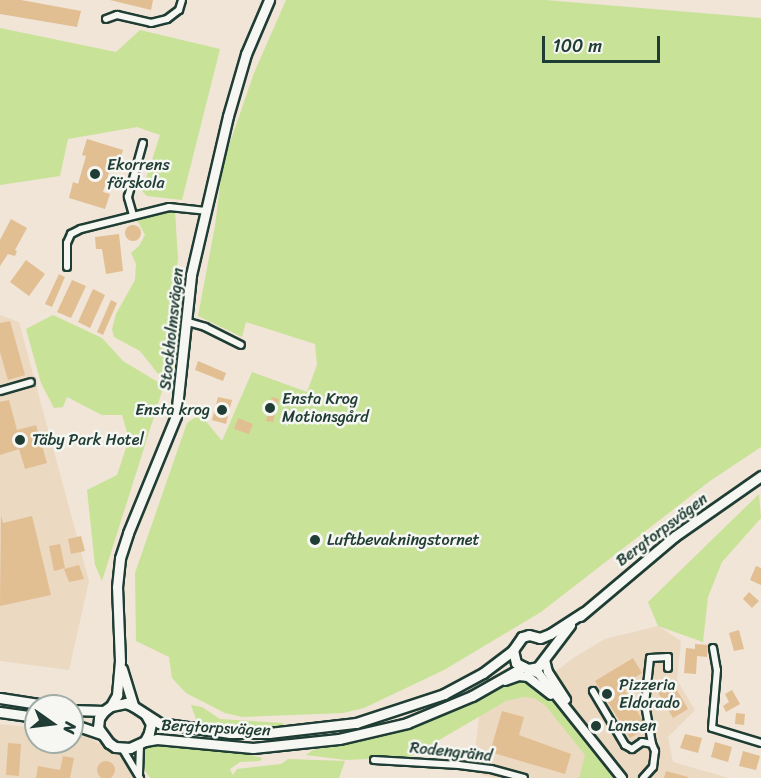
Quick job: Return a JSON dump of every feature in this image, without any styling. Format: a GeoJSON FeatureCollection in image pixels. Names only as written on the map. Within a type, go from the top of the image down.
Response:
{"type":"FeatureCollection","features":[{"type":"Feature","properties":{"kind":"main road","name":"Stockholmsvägen"},"geometry":{"type":"LineString","coordinates":[[107,709],[117,694],[120,661],[117,587],[120,558],[176,416],[188,322],[191,275],[228,116],[246,54],[269,0]]}},
{"type":"Feature","properties":{"kind":"main road","name":"Bergtorpsvägen"},"geometry":{"type":"LineString","coordinates":[[146,715],[159,723],[230,733],[269,733],[356,723],[444,694],[483,673],[513,650],[522,637],[529,635],[540,638],[584,612],[675,536],[761,477]]}},
{"type":"Feature","properties":{"kind":"main road","name":"Bergtorpsvägen"},"geometry":{"type":"LineString","coordinates":[[142,742],[157,739],[252,748],[339,739],[407,723],[472,696],[525,668],[538,667],[584,612]]}},
{"type":"Feature","properties":{"kind":"main road"},"geometry":{"type":"LineString","coordinates":[[540,638],[546,657]]}},
{"type":"Feature","properties":{"kind":"main road"},"geometry":{"type":"LineString","coordinates":[[513,650],[516,663],[525,668]]}},
{"type":"Feature","properties":{"kind":"main road","name":"Stockholmsvägen"},"geometry":{"type":"LineString","coordinates":[[120,661],[133,706]]}},
{"type":"Feature","properties":{"kind":"main road"},"geometry":{"type":"LineString","coordinates":[[0,698],[24,702]]}},
{"type":"Feature","properties":{"kind":"main road"},"geometry":{"type":"LineString","coordinates":[[84,710],[107,709],[126,703],[146,715],[151,724],[142,742],[122,748],[110,743],[101,734],[84,728]]}},
{"type":"Feature","properties":{"kind":"main road"},"geometry":{"type":"LineString","coordinates":[[101,734],[99,718],[107,709]]}},
{"type":"Feature","properties":{"kind":"main road"},"geometry":{"type":"LineString","coordinates":[[0,712],[24,715]]}},
{"type":"Feature","properties":{"kind":"street"},"geometry":{"type":"LineString","coordinates":[[106,19],[117,15],[151,23],[168,19],[179,10],[182,0]]}},
{"type":"Feature","properties":{"kind":"street"},"geometry":{"type":"LineString","coordinates":[[133,215],[128,196],[143,143]]}},
{"type":"Feature","properties":{"kind":"street"},"geometry":{"type":"LineString","coordinates":[[67,267],[67,243],[71,234],[133,215],[169,207],[206,211]]}},
{"type":"Feature","properties":{"kind":"street"},"geometry":{"type":"LineString","coordinates":[[188,322],[205,327],[241,345]]}},
{"type":"Feature","properties":{"kind":"street"},"geometry":{"type":"LineString","coordinates":[[0,391],[31,382]]}},
{"type":"Feature","properties":{"kind":"street"},"geometry":{"type":"LineString","coordinates":[[713,648],[717,670],[712,728],[761,743]]}},
{"type":"Feature","properties":{"kind":"street"},"geometry":{"type":"LineString","coordinates":[[546,657],[548,672],[573,717]]}},
{"type":"Feature","properties":{"kind":"street"},"geometry":{"type":"LineString","coordinates":[[643,778],[653,767],[656,751],[652,744],[645,704],[650,658],[668,657],[668,668]]}},
{"type":"Feature","properties":{"kind":"street"},"geometry":{"type":"LineString","coordinates":[[525,668],[539,675],[622,778]]}},
{"type":"Feature","properties":{"kind":"street"},"geometry":{"type":"LineString","coordinates":[[472,696],[510,678],[528,677],[573,717]]}},
{"type":"Feature","properties":{"kind":"street"},"geometry":{"type":"LineString","coordinates":[[593,692],[625,746],[632,749],[642,742],[652,744]]}},
{"type":"Feature","properties":{"kind":"street"},"geometry":{"type":"LineString","coordinates":[[139,776],[142,742]]}},
{"type":"Feature","properties":{"kind":"street"},"geometry":{"type":"LineString","coordinates":[[122,748],[139,776]]}},
{"type":"Feature","properties":{"kind":"street","name":"Rodengränd"},"geometry":{"type":"LineString","coordinates":[[374,760],[459,765],[491,769],[524,778]]}},
{"type":"Feature","properties":{"kind":"shaded area"},"geometry":{"type":"Polygon","coordinates":[[[0,315],[19,322],[89,581],[69,670],[0,661],[0,315]]]}},
{"type":"Feature","properties":{"kind":"shaded area"},"geometry":{"type":"Polygon","coordinates":[[[658,626],[681,641],[677,680],[695,710],[668,737],[673,762],[729,778],[494,778],[473,772],[479,716],[506,701],[524,697],[573,658],[605,639],[658,626]]]}},
{"type":"Feature","properties":{"kind":"shaded area"},"geometry":{"type":"Polygon","coordinates":[[[0,724],[24,727],[24,754],[84,754],[84,735],[123,757],[133,778],[0,778],[0,724]]]}},
{"type":"Feature","properties":{"kind":"green space"},"geometry":{"type":"Polygon","coordinates":[[[286,0],[545,0],[761,18],[761,447],[710,481],[541,612],[444,670],[364,708],[343,713],[242,717],[225,713],[186,693],[172,678],[169,657],[136,641],[135,573],[187,423],[200,414],[222,441],[252,372],[307,392],[317,365],[315,344],[246,322],[242,337],[198,316],[215,226],[223,163],[254,73],[286,0]]]}},
{"type":"Feature","properties":{"kind":"green space"},"geometry":{"type":"Polygon","coordinates":[[[0,28],[116,52],[140,30],[220,49],[182,200],[147,196],[142,191],[160,135],[137,127],[68,139],[60,176],[0,185],[0,28]]]}},
{"type":"Feature","properties":{"kind":"green space"},"geometry":{"type":"Polygon","coordinates":[[[164,211],[175,211],[178,259],[165,368],[162,375],[159,375],[140,351],[114,337],[112,329],[116,314],[135,280],[136,264],[131,253],[139,246],[145,235],[137,220],[164,211]]]}},
{"type":"Feature","properties":{"kind":"green space"},"geometry":{"type":"Polygon","coordinates":[[[181,277],[187,280],[177,387],[167,376],[181,277]]]}},
{"type":"Feature","properties":{"kind":"green space"},"geometry":{"type":"Polygon","coordinates":[[[53,315],[102,338],[123,361],[161,384],[163,388],[102,581],[95,565],[87,490],[117,475],[129,439],[122,415],[102,415],[67,397],[63,407],[54,408],[41,383],[26,329],[53,315]]]}},
{"type":"Feature","properties":{"kind":"green space"},"geometry":{"type":"Polygon","coordinates":[[[759,494],[761,518],[722,562],[708,597],[703,642],[658,626],[648,602],[759,494]]]}},
{"type":"Feature","properties":{"kind":"green space"},"geometry":{"type":"Polygon","coordinates":[[[515,680],[529,680],[557,706],[614,778],[579,778],[585,755],[545,705],[534,698],[524,697],[506,701],[410,757],[346,760],[306,755],[313,750],[384,735],[428,720],[515,680]]]}},
{"type":"Feature","properties":{"kind":"green space"},"geometry":{"type":"Polygon","coordinates":[[[191,705],[202,707],[220,719],[283,723],[283,728],[215,728],[198,725],[191,705]]]}},
{"type":"Feature","properties":{"kind":"green space"},"geometry":{"type":"Polygon","coordinates":[[[150,745],[241,752],[262,758],[260,761],[240,762],[230,769],[233,775],[237,769],[281,764],[288,759],[345,761],[339,778],[150,778],[143,767],[142,753],[150,745]]]}},
{"type":"Feature","properties":{"kind":"building"},"geometry":{"type":"Polygon","coordinates":[[[0,0],[21,0],[81,11],[77,27],[0,14],[0,0]]]}},
{"type":"Feature","properties":{"kind":"building"},"geometry":{"type":"Polygon","coordinates":[[[110,0],[153,0],[151,10],[110,0]]]}},
{"type":"Feature","properties":{"kind":"building","name":"Ekorrens förskola"},"geometry":{"type":"Polygon","coordinates":[[[87,139],[123,150],[118,165],[112,163],[103,192],[110,194],[105,209],[69,198],[73,182],[78,184],[86,156],[82,155],[87,139]]]}},
{"type":"Feature","properties":{"kind":"building"},"geometry":{"type":"Polygon","coordinates":[[[11,219],[27,228],[15,250],[17,251],[15,256],[8,254],[0,266],[0,240],[11,219]]]}},
{"type":"Feature","properties":{"kind":"building"},"geometry":{"type":"Polygon","coordinates":[[[133,225],[139,227],[141,233],[139,239],[133,241],[127,239],[125,233],[127,227],[133,225]]]}},
{"type":"Feature","properties":{"kind":"building"},"geometry":{"type":"Polygon","coordinates":[[[119,234],[123,271],[106,274],[102,249],[96,249],[95,237],[119,234]]]}},
{"type":"Feature","properties":{"kind":"building"},"geometry":{"type":"Polygon","coordinates":[[[26,260],[45,274],[29,296],[10,282],[26,260]]]}},
{"type":"Feature","properties":{"kind":"building"},"geometry":{"type":"Polygon","coordinates":[[[59,274],[65,277],[52,307],[45,304],[59,274]]]}},
{"type":"Feature","properties":{"kind":"building"},"geometry":{"type":"Polygon","coordinates":[[[72,280],[86,286],[71,318],[57,312],[72,280]]]}},
{"type":"Feature","properties":{"kind":"building"},"geometry":{"type":"Polygon","coordinates":[[[93,289],[105,295],[90,328],[78,322],[93,289]]]}},
{"type":"Feature","properties":{"kind":"building"},"geometry":{"type":"Polygon","coordinates":[[[111,300],[117,303],[103,335],[97,332],[111,300]]]}},
{"type":"Feature","properties":{"kind":"building"},"geometry":{"type":"Polygon","coordinates":[[[10,321],[25,375],[8,380],[0,352],[0,323],[10,321]]]}},
{"type":"Feature","properties":{"kind":"building"},"geometry":{"type":"Polygon","coordinates":[[[198,361],[226,373],[223,381],[195,370],[198,361]]]}},
{"type":"Feature","properties":{"kind":"building","name":"Ensta krog"},"geometry":{"type":"Polygon","coordinates":[[[218,397],[232,400],[226,424],[212,420],[218,397]]]}},
{"type":"Feature","properties":{"kind":"building"},"geometry":{"type":"Polygon","coordinates":[[[272,397],[279,399],[273,422],[266,421],[272,397]]]}},
{"type":"Feature","properties":{"kind":"building","name":"Täby Park Hotel"},"geometry":{"type":"Polygon","coordinates":[[[9,400],[17,430],[36,425],[47,463],[25,469],[19,449],[0,455],[0,402],[9,400]]]}},
{"type":"Feature","properties":{"kind":"building"},"geometry":{"type":"Polygon","coordinates":[[[238,418],[253,424],[249,434],[234,429],[238,418]]]}},
{"type":"Feature","properties":{"kind":"building"},"geometry":{"type":"Polygon","coordinates":[[[1,515],[3,523],[32,516],[51,595],[0,606],[1,515]]]}},
{"type":"Feature","properties":{"kind":"building"},"geometry":{"type":"Polygon","coordinates":[[[81,536],[85,551],[71,554],[68,539],[81,536]]]}},
{"type":"Feature","properties":{"kind":"building"},"geometry":{"type":"Polygon","coordinates":[[[60,544],[65,568],[54,571],[49,546],[60,544]]]}},
{"type":"Feature","properties":{"kind":"building"},"geometry":{"type":"Polygon","coordinates":[[[79,565],[84,579],[69,582],[64,569],[79,565]]]}},
{"type":"Feature","properties":{"kind":"building"},"geometry":{"type":"Polygon","coordinates":[[[756,566],[761,568],[761,585],[750,580],[756,566]]]}},
{"type":"Feature","properties":{"kind":"building"},"geometry":{"type":"Polygon","coordinates":[[[749,592],[759,601],[752,608],[743,599],[749,592]]]}},
{"type":"Feature","properties":{"kind":"building"},"geometry":{"type":"Polygon","coordinates":[[[739,630],[744,649],[734,651],[729,633],[739,630]]]}},
{"type":"Feature","properties":{"kind":"building"},"geometry":{"type":"Polygon","coordinates":[[[695,644],[708,645],[707,657],[697,656],[696,674],[684,673],[686,648],[695,649],[695,644]]]}},
{"type":"Feature","properties":{"kind":"building"},"geometry":{"type":"Polygon","coordinates":[[[633,658],[642,673],[622,685],[647,728],[630,738],[595,681],[633,658]]]}},
{"type":"Feature","properties":{"kind":"building"},"geometry":{"type":"Polygon","coordinates":[[[671,680],[688,709],[673,718],[656,689],[671,680]]]}},
{"type":"Feature","properties":{"kind":"building"},"geometry":{"type":"Polygon","coordinates":[[[732,690],[740,704],[726,712],[723,706],[729,702],[725,694],[732,690]]]}},
{"type":"Feature","properties":{"kind":"building"},"geometry":{"type":"Polygon","coordinates":[[[502,711],[524,717],[519,735],[571,754],[565,774],[490,752],[502,711]]]}},
{"type":"Feature","properties":{"kind":"building"},"geometry":{"type":"Polygon","coordinates":[[[736,713],[745,714],[744,725],[735,724],[736,713]]]}},
{"type":"Feature","properties":{"kind":"building"},"geometry":{"type":"Polygon","coordinates":[[[685,734],[702,738],[698,753],[680,748],[685,734]]]}},
{"type":"Feature","properties":{"kind":"building"},"geometry":{"type":"Polygon","coordinates":[[[715,742],[732,747],[728,762],[711,757],[715,742]]]}},
{"type":"Feature","properties":{"kind":"building"},"geometry":{"type":"Polygon","coordinates":[[[8,743],[21,744],[19,776],[6,775],[8,743]]]}},
{"type":"Feature","properties":{"kind":"building"},"geometry":{"type":"Polygon","coordinates":[[[743,751],[760,756],[756,770],[739,766],[743,751]]]}},
{"type":"Feature","properties":{"kind":"building"},"geometry":{"type":"Polygon","coordinates":[[[63,756],[74,758],[70,778],[36,778],[38,766],[60,770],[63,756]]]}},
{"type":"Feature","properties":{"kind":"building"},"geometry":{"type":"Polygon","coordinates":[[[102,761],[110,761],[115,766],[113,777],[102,779],[97,774],[97,766],[102,761]]]}},
{"type":"Feature","properties":{"kind":"building"},"geometry":{"type":"Polygon","coordinates":[[[666,771],[688,777],[688,778],[664,778],[666,771]]]}},
{"type":"Feature","properties":{"kind":"place","name":"Ekorrens förskola"},"geometry":{"type":"Point","coordinates":[95,174]}},
{"type":"Feature","properties":{"kind":"place","name":"Ensta Krog Motionsgård"},"geometry":{"type":"Point","coordinates":[270,408]}},
{"type":"Feature","properties":{"kind":"place","name":"Ensta krog"},"geometry":{"type":"Point","coordinates":[222,410]}},
{"type":"Feature","properties":{"kind":"place","name":"Täby Park Hotel"},"geometry":{"type":"Point","coordinates":[20,440]}},
{"type":"Feature","properties":{"kind":"place","name":"Luftbevakningstornet"},"geometry":{"type":"Point","coordinates":[315,540]}},
{"type":"Feature","properties":{"kind":"place","name":"Pizzeria Eldorado"},"geometry":{"type":"Point","coordinates":[607,694]}},
{"type":"Feature","properties":{"kind":"place","name":"Lansen"},"geometry":{"type":"Point","coordinates":[596,726]}}]}
